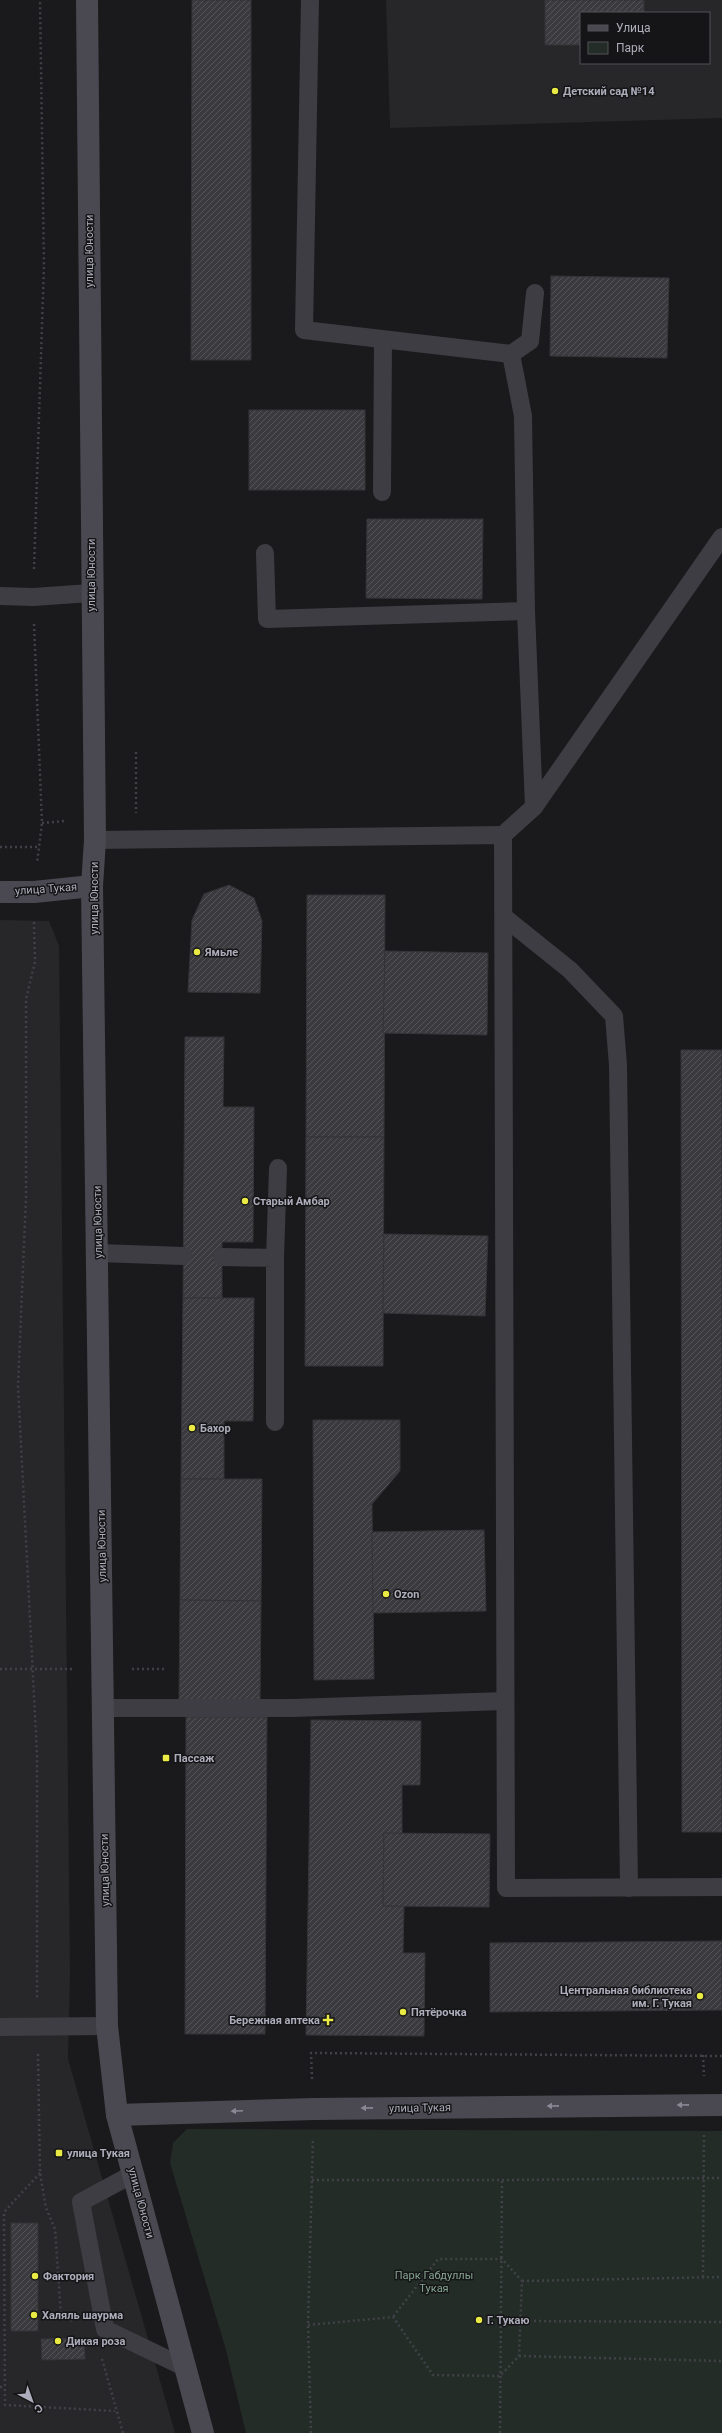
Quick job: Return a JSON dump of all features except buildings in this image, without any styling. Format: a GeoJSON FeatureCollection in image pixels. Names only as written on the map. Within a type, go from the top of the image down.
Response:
{"type":"FeatureCollection","features":[{"type":"Feature","properties":{"kind":"street","name":"улица Юности"},"geometry":{"type":"LineString","coordinates":[[87,0],[91,593],[95,840],[92,886],[99,1253],[107,2026],[117,2115],[203,2433]]}},
{"type":"Feature","properties":{"kind":"street","name":"улица Тукая"},"geometry":{"type":"LineString","coordinates":[[0,892],[34,892],[92,886]]}},
{"type":"Feature","properties":{"kind":"street","name":"улица Тукая"},"geometry":{"type":"LineString","coordinates":[[117,2115],[314,2109],[713,2105]]}},
{"type":"Feature","properties":{"kind":"lane"},"geometry":{"type":"LineString","coordinates":[[310,0],[304,330],[511,354],[530,341],[534,293]]}},
{"type":"Feature","properties":{"kind":"lane"},"geometry":{"type":"LineString","coordinates":[[382,492],[383,340]]}},
{"type":"Feature","properties":{"kind":"lane"},"geometry":{"type":"LineString","coordinates":[[511,354],[523,416],[526,611],[534,807]]}},
{"type":"Feature","properties":{"kind":"lane"},"geometry":{"type":"LineString","coordinates":[[95,840],[503,835],[534,807],[722,537]]}},
{"type":"Feature","properties":{"kind":"lane"},"geometry":{"type":"LineString","coordinates":[[265,553],[267,620],[526,611]]}},
{"type":"Feature","properties":{"kind":"lane"},"geometry":{"type":"LineString","coordinates":[[0,596],[33,597],[91,593]]}},
{"type":"Feature","properties":{"kind":"lane"},"geometry":{"type":"LineString","coordinates":[[503,835],[506,1888],[722,1887]]}},
{"type":"Feature","properties":{"kind":"lane"},"geometry":{"type":"LineString","coordinates":[[504,917],[570,970],[614,1016],[618,1066],[629,1888]]}},
{"type":"Feature","properties":{"kind":"lane"},"geometry":{"type":"LineString","coordinates":[[275,1422],[275,1258],[278,1168]]}},
{"type":"Feature","properties":{"kind":"lane"},"geometry":{"type":"LineString","coordinates":[[99,1253],[183,1256]]}},
{"type":"Feature","properties":{"kind":"lane"},"geometry":{"type":"LineString","coordinates":[[222,1256],[275,1258]]}},
{"type":"Feature","properties":{"kind":"lane"},"geometry":{"type":"LineString","coordinates":[[103,1708],[292,1708],[505,1701]]}},
{"type":"Feature","properties":{"kind":"lane"},"geometry":{"type":"LineString","coordinates":[[0,2027],[107,2026]]}},
{"type":"Feature","properties":{"kind":"lane"},"geometry":{"type":"LineString","coordinates":[[133,2174],[81,2202],[105,2329],[184,2366]]}},
{"type":"Feature","properties":{"kind":"path"},"geometry":{"type":"LineString","coordinates":[[40,0],[44,265],[33,597],[42,823],[34,892],[35,962],[26,999],[26,1197],[18,1386],[37,1754],[37,2027],[40,2173],[46,2208],[55,2229],[61,2316],[80,2324]]}},
{"type":"Feature","properties":{"kind":"path"},"geometry":{"type":"LineString","coordinates":[[0,847],[39,847]]}},
{"type":"Feature","properties":{"kind":"path"},"geometry":{"type":"LineString","coordinates":[[311,2433],[308,2325],[314,2109],[311,2052],[722,2056]]}},
{"type":"Feature","properties":{"kind":"path"},"geometry":{"type":"LineString","coordinates":[[703,2055],[713,2105],[704,2178],[703,2276]]}},
{"type":"Feature","properties":{"kind":"path"},"geometry":{"type":"LineString","coordinates":[[40,2173],[4,2212],[5,2405],[115,2411]]}},
{"type":"Feature","properties":{"kind":"path"},"geometry":{"type":"LineString","coordinates":[[312,2180],[722,2178]]}},
{"type":"Feature","properties":{"kind":"path"},"geometry":{"type":"LineString","coordinates":[[500,2433],[502,2180]]}},
{"type":"Feature","properties":{"kind":"path"},"geometry":{"type":"LineString","coordinates":[[308,2325],[393,2317],[438,2260],[502,2259],[522,2281],[518,2356],[500,2376],[433,2375],[393,2317]]}},
{"type":"Feature","properties":{"kind":"path"},"geometry":{"type":"LineString","coordinates":[[522,2281],[703,2276],[722,2277]]}},
{"type":"Feature","properties":{"kind":"path"},"geometry":{"type":"LineString","coordinates":[[519,2321],[722,2322]]}},
{"type":"Feature","properties":{"kind":"path"},"geometry":{"type":"LineString","coordinates":[[100,2352],[110,2382],[115,2411],[123,2433]]}},
{"type":"Feature","properties":{"kind":"path"},"geometry":{"type":"LineString","coordinates":[[518,2356],[722,2361]]}},
{"type":"Feature","properties":{"kind":"path"},"geometry":{"type":"LineString","coordinates":[[0,2387],[5,2387]]}},
{"type":"Feature","properties":{"kind":"shaded area","name":"Детский сад №14"},"geometry":{"type":"Polygon","coordinates":[[[386,0],[722,0],[722,118],[390,128],[386,0]]]}},
{"type":"Feature","properties":{"kind":"shaded area"},"geometry":{"type":"Polygon","coordinates":[[[0,920],[49,921],[59,946],[70,1973],[68,2059],[175,2433],[0,2433],[0,920]]]}},
{"type":"Feature","properties":{"kind":"green space","name":"Парк Габдуллы Тукая"},"geometry":{"type":"Polygon","coordinates":[[[187,2129],[722,2131],[722,2433],[246,2433],[226,2350],[170,2163],[173,2143],[187,2129]]]}},
{"type":"Feature","properties":{"kind":"place","name":"Детский сад №14"},"geometry":{"type":"Point","coordinates":[555,91]}},
{"type":"Feature","properties":{"kind":"place","name":"Ямьле"},"geometry":{"type":"Point","coordinates":[197,952]}},
{"type":"Feature","properties":{"kind":"place","name":"Старый Амбар"},"geometry":{"type":"Point","coordinates":[245,1201]}},
{"type":"Feature","properties":{"kind":"place","name":"Бахор"},"geometry":{"type":"Point","coordinates":[192,1428]}},
{"type":"Feature","properties":{"kind":"place","name":"Ozon"},"geometry":{"type":"Point","coordinates":[386,1594]}},
{"type":"Feature","properties":{"kind":"place","name":"Пассаж"},"geometry":{"type":"Point","coordinates":[166,1758]}},
{"type":"Feature","properties":{"kind":"place","name":"Центральная библиотека им. Г. Тукая"},"geometry":{"type":"Point","coordinates":[700,1996]}},
{"type":"Feature","properties":{"kind":"place","name":"Пятёрочка"},"geometry":{"type":"Point","coordinates":[403,2012]}},
{"type":"Feature","properties":{"kind":"place","name":"Бережная аптека"},"geometry":{"type":"Point","coordinates":[328,2020]}},
{"type":"Feature","properties":{"kind":"place","name":"улица Тукая"},"geometry":{"type":"Point","coordinates":[59,2153]}},
{"type":"Feature","properties":{"kind":"place","name":"Фактория"},"geometry":{"type":"Point","coordinates":[35,2276]}},
{"type":"Feature","properties":{"kind":"place","name":"Халяль шаурма"},"geometry":{"type":"Point","coordinates":[34,2315]}},
{"type":"Feature","properties":{"kind":"place","name":"Г. Тукаю"},"geometry":{"type":"Point","coordinates":[479,2320]}},
{"type":"Feature","properties":{"kind":"place","name":"Дикая роза"},"geometry":{"type":"Point","coordinates":[58,2341]}}]}
